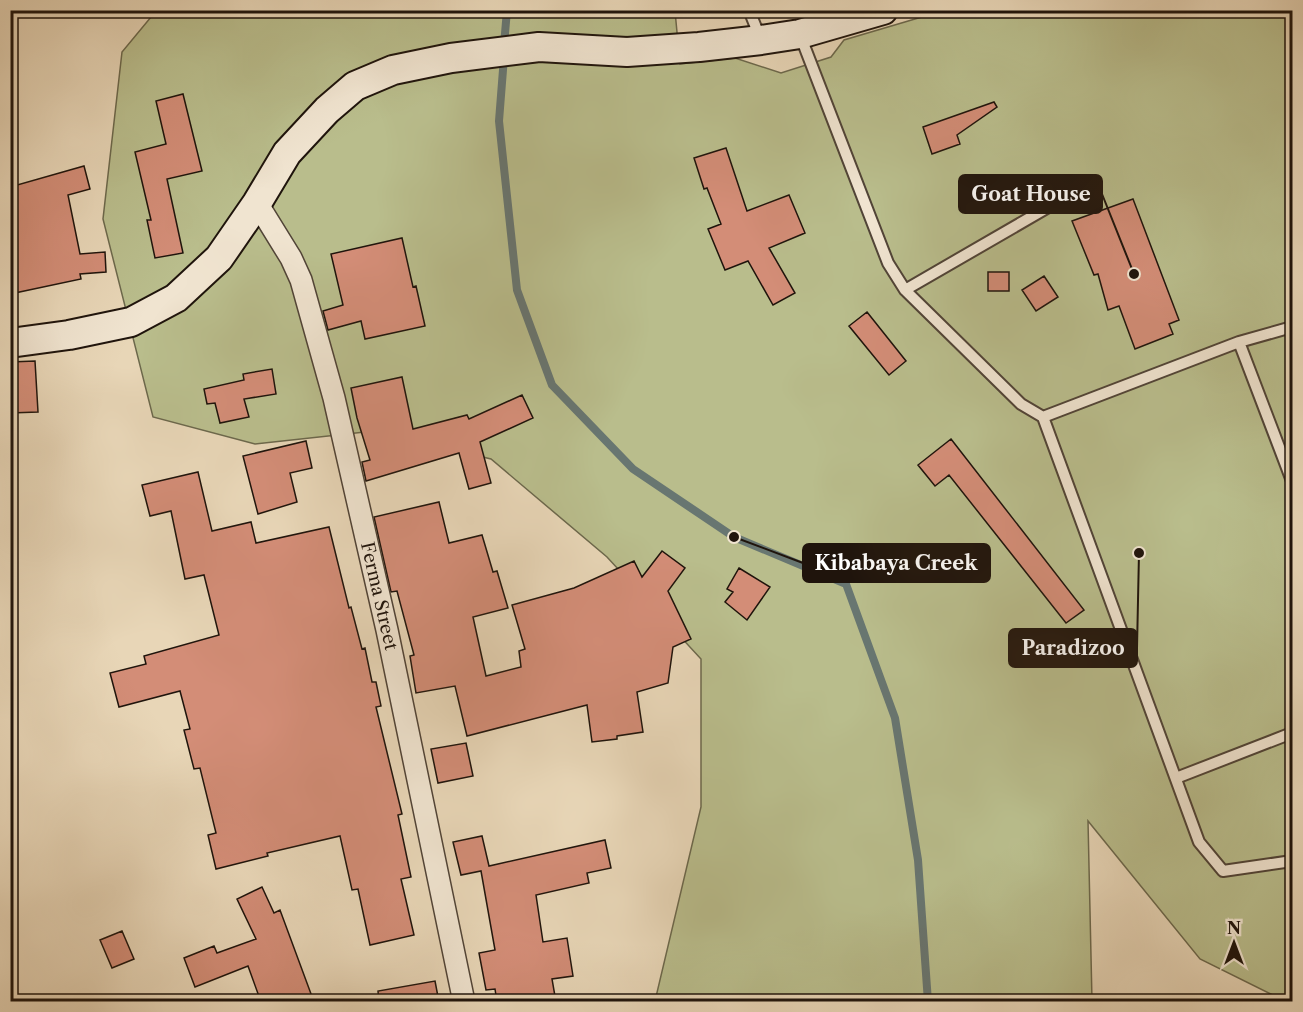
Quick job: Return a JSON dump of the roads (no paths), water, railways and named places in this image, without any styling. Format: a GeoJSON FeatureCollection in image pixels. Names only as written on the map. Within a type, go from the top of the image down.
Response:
{"type":"FeatureCollection","features":[{"type":"Feature","properties":{"kind":"main road"},"geometry":{"type":"LineString","coordinates":[[10,343],[69,335],[131,322],[176,298],[219,258],[287,153],[327,111],[355,86],[393,70],[451,58],[539,46],[627,52],[761,40],[800,34],[883,10]]}},
{"type":"Feature","properties":{"kind":"street","name":"Ferma Street"},"geometry":{"type":"LineString","coordinates":[[256,203],[291,258],[301,280],[334,398],[387,630],[464,1002]]}},
{"type":"Feature","properties":{"kind":"lane"},"geometry":{"type":"LineString","coordinates":[[749,10],[761,40]]}},
{"type":"Feature","properties":{"kind":"lane"},"geometry":{"type":"LineString","coordinates":[[800,34],[888,263],[905,290],[1021,404],[1043,417],[1199,842],[1223,871],[1293,861]]}},
{"type":"Feature","properties":{"kind":"lane"},"geometry":{"type":"LineString","coordinates":[[905,290],[1052,205]]}},
{"type":"Feature","properties":{"kind":"lane"},"geometry":{"type":"LineString","coordinates":[[1043,417],[1239,342],[1293,327]]}},
{"type":"Feature","properties":{"kind":"lane"},"geometry":{"type":"LineString","coordinates":[[1239,342],[1293,481]]}},
{"type":"Feature","properties":{"kind":"lane"},"geometry":{"type":"LineString","coordinates":[[1176,778],[1293,733]]}},
{"type":"Feature","properties":{"kind":"waterway"},"geometry":{"type":"LineString","coordinates":[[504,45],[507,10]]}},
{"type":"Feature","properties":{"kind":"waterway"},"geometry":{"type":"LineString","coordinates":[[504,57],[499,121],[517,290],[552,385],[633,469],[734,537],[846,584],[895,718],[918,860],[928,1002]]}},
{"type":"Feature","properties":{"kind":"place","name":"Goat House"},"geometry":{"type":"Point","coordinates":[1134,274]}},
{"type":"Feature","properties":{"kind":"place","name":"Kibabaya Creek"},"geometry":{"type":"Point","coordinates":[734,537]}},
{"type":"Feature","properties":{"kind":"place","name":"Paradizoo"},"geometry":{"type":"Point","coordinates":[1139,553]}}]}
